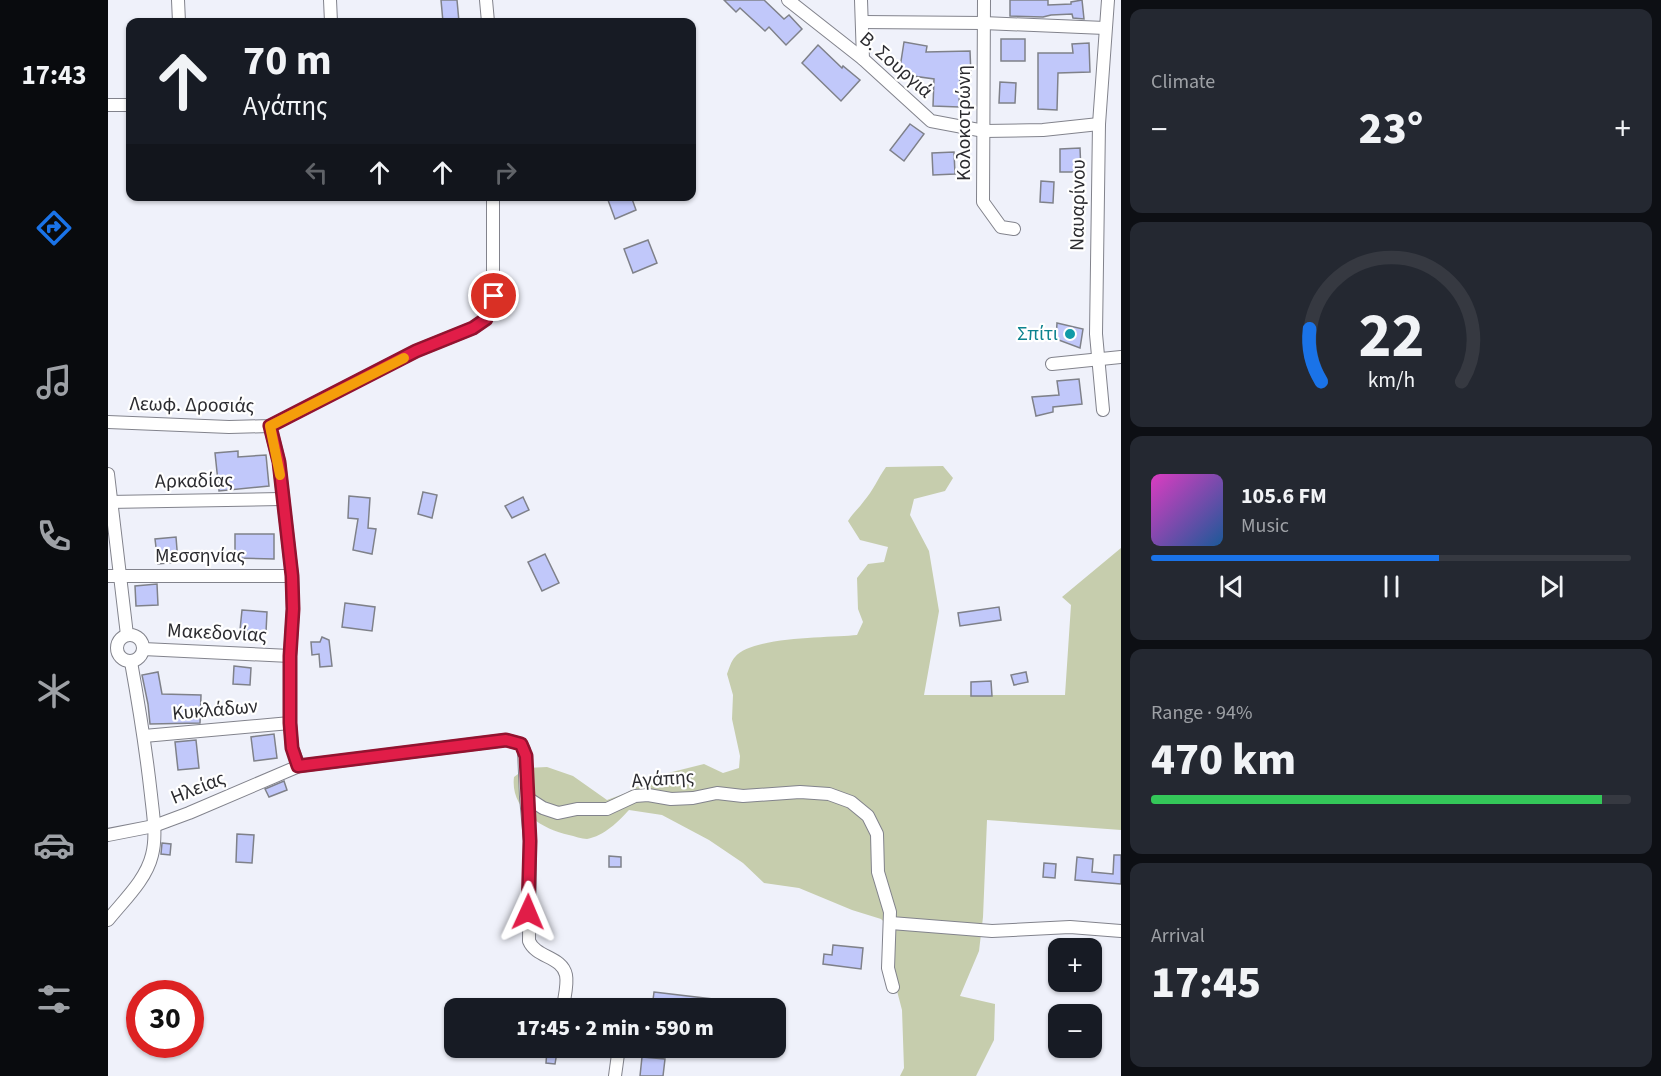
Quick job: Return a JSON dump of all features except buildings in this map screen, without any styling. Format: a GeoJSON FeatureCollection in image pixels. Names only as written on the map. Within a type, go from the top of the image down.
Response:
{"type":"FeatureCollection","features":[{"type":"Feature","properties":{"kind":"street"},"geometry":{"type":"LineString","coordinates":[[178,0],[179,18]]}},
{"type":"Feature","properties":{"kind":"street"},"geometry":{"type":"LineString","coordinates":[[330,0],[331,18]]}},
{"type":"Feature","properties":{"kind":"street"},"geometry":{"type":"LineString","coordinates":[[486,0],[488,18]]}},
{"type":"Feature","properties":{"kind":"street","name":"Β. Σουργιά"},"geometry":{"type":"LineString","coordinates":[[788,0],[863,59],[931,121],[984,131],[1043,130],[1099,124]]}},
{"type":"Feature","properties":{"kind":"street"},"geometry":{"type":"LineString","coordinates":[[861,0],[863,59]]}},
{"type":"Feature","properties":{"kind":"street","name":"Κολοκοτρώνη"},"geometry":{"type":"LineString","coordinates":[[984,0],[982,23],[983,202],[1001,227],[1014,229]]}},
{"type":"Feature","properties":{"kind":"street","name":"Ναυαρίνου"},"geometry":{"type":"LineString","coordinates":[[1103,410],[1096,334],[1099,124],[1108,0]]}},
{"type":"Feature","properties":{"kind":"street"},"geometry":{"type":"LineString","coordinates":[[862,22],[982,23],[1105,28]]}},
{"type":"Feature","properties":{"kind":"street"},"geometry":{"type":"LineString","coordinates":[[108,105],[126,105]]}},
{"type":"Feature","properties":{"kind":"street","name":"Λεωφ. Δροσιάς"},"geometry":{"type":"LineString","coordinates":[[108,422],[229,427],[270,426],[416,351],[473,328],[486,319],[494,296],[493,201]]}},
{"type":"Feature","properties":{"kind":"street"},"geometry":{"type":"LineString","coordinates":[[1052,364],[1121,357]]}},
{"type":"Feature","properties":{"kind":"street"},"geometry":{"type":"LineString","coordinates":[[270,426],[279,462],[281,498],[292,576],[290,723],[292,748],[298,766],[506,740],[521,744],[526,756],[526,797],[530,841],[529,941],[534,951],[556,962],[565,972],[567,977],[564,998]]}},
{"type":"Feature","properties":{"kind":"street"},"geometry":{"type":"LineString","coordinates":[[108,474],[113,576],[127,635]]}},
{"type":"Feature","properties":{"kind":"street","name":"Αρκαδίας"},"geometry":{"type":"LineString","coordinates":[[109,502],[281,498]]}},
{"type":"Feature","properties":{"kind":"street","name":"Μεσσηνίας"},"geometry":{"type":"LineString","coordinates":[[113,576],[292,576]]}},
{"type":"Feature","properties":{"kind":"street"},"geometry":{"type":"LineString","coordinates":[[127,635],[139,638],[143,649],[141,656],[131,662],[123,660],[112,650],[127,635]]}},
{"type":"Feature","properties":{"kind":"street","name":"Μακεδονίας"},"geometry":{"type":"LineString","coordinates":[[143,649],[290,656]]}},
{"type":"Feature","properties":{"kind":"street"},"geometry":{"type":"LineString","coordinates":[[108,920],[141,880],[153,854],[154,826],[144,736],[131,662]]}},
{"type":"Feature","properties":{"kind":"street","name":"Κυκλάδων"},"geometry":{"type":"LineString","coordinates":[[144,736],[290,723]]}},
{"type":"Feature","properties":{"kind":"street","name":"Ηλείας"},"geometry":{"type":"LineString","coordinates":[[108,835],[154,826],[298,766]]}},
{"type":"Feature","properties":{"kind":"street","name":"Αγάπης"},"geometry":{"type":"LineString","coordinates":[[526,797],[543,808],[558,813],[577,809],[608,808],[635,795],[671,799],[693,798],[717,793],[743,796],[800,792],[829,794],[851,802],[868,816],[878,834],[878,872],[886,894],[891,923],[888,968],[893,987]]}},
{"type":"Feature","properties":{"kind":"street"},"geometry":{"type":"LineString","coordinates":[[891,923],[992,931],[1070,927],[1121,932]]}},
{"type":"Feature","properties":{"kind":"street"},"geometry":{"type":"LineString","coordinates":[[615,1076],[617,1058]]}},
{"type":"Feature","properties":{"kind":"green space"},"geometry":{"type":"Polygon","coordinates":[[[943,466],[953,478],[945,491],[914,499],[910,515],[929,551],[939,611],[924,695],[1065,695],[1071,605],[1062,597],[1121,548],[1121,830],[987,820],[983,917],[979,951],[960,996],[995,1004],[994,1040],[976,1076],[900,1076],[904,1068],[902,1010],[891,968],[894,931],[881,919],[852,910],[799,888],[764,883],[743,863],[709,840],[662,815],[629,810],[605,831],[587,839],[558,832],[538,822],[522,808],[514,788],[514,777],[526,768],[547,767],[573,776],[607,800],[626,793],[656,776],[704,764],[723,773],[739,768],[740,756],[732,719],[733,695],[727,674],[731,663],[744,650],[757,645],[857,635],[863,622],[858,609],[857,578],[868,564],[884,562],[888,547],[860,540],[848,521],[870,493],[886,467],[943,466]]]}},
{"type":"Feature","properties":{"kind":"slow traffic"},"geometry":{"type":"LineString","coordinates":[[280,475],[270,426],[404,358]]}},
{"type":"Feature","properties":{"kind":"place","name":"Σπίτι"},"geometry":{"type":"Point","coordinates":[1070,334]}},
{"type":"Feature","properties":{"kind":"route"},"geometry":{"type":"LineString","coordinates":[[494,296],[486,319],[473,328],[416,351],[270,426],[279,462],[281,498],[292,576],[290,723],[292,748],[298,766],[506,740],[521,744],[526,756],[526,797],[530,841],[528,912]]}}]}
